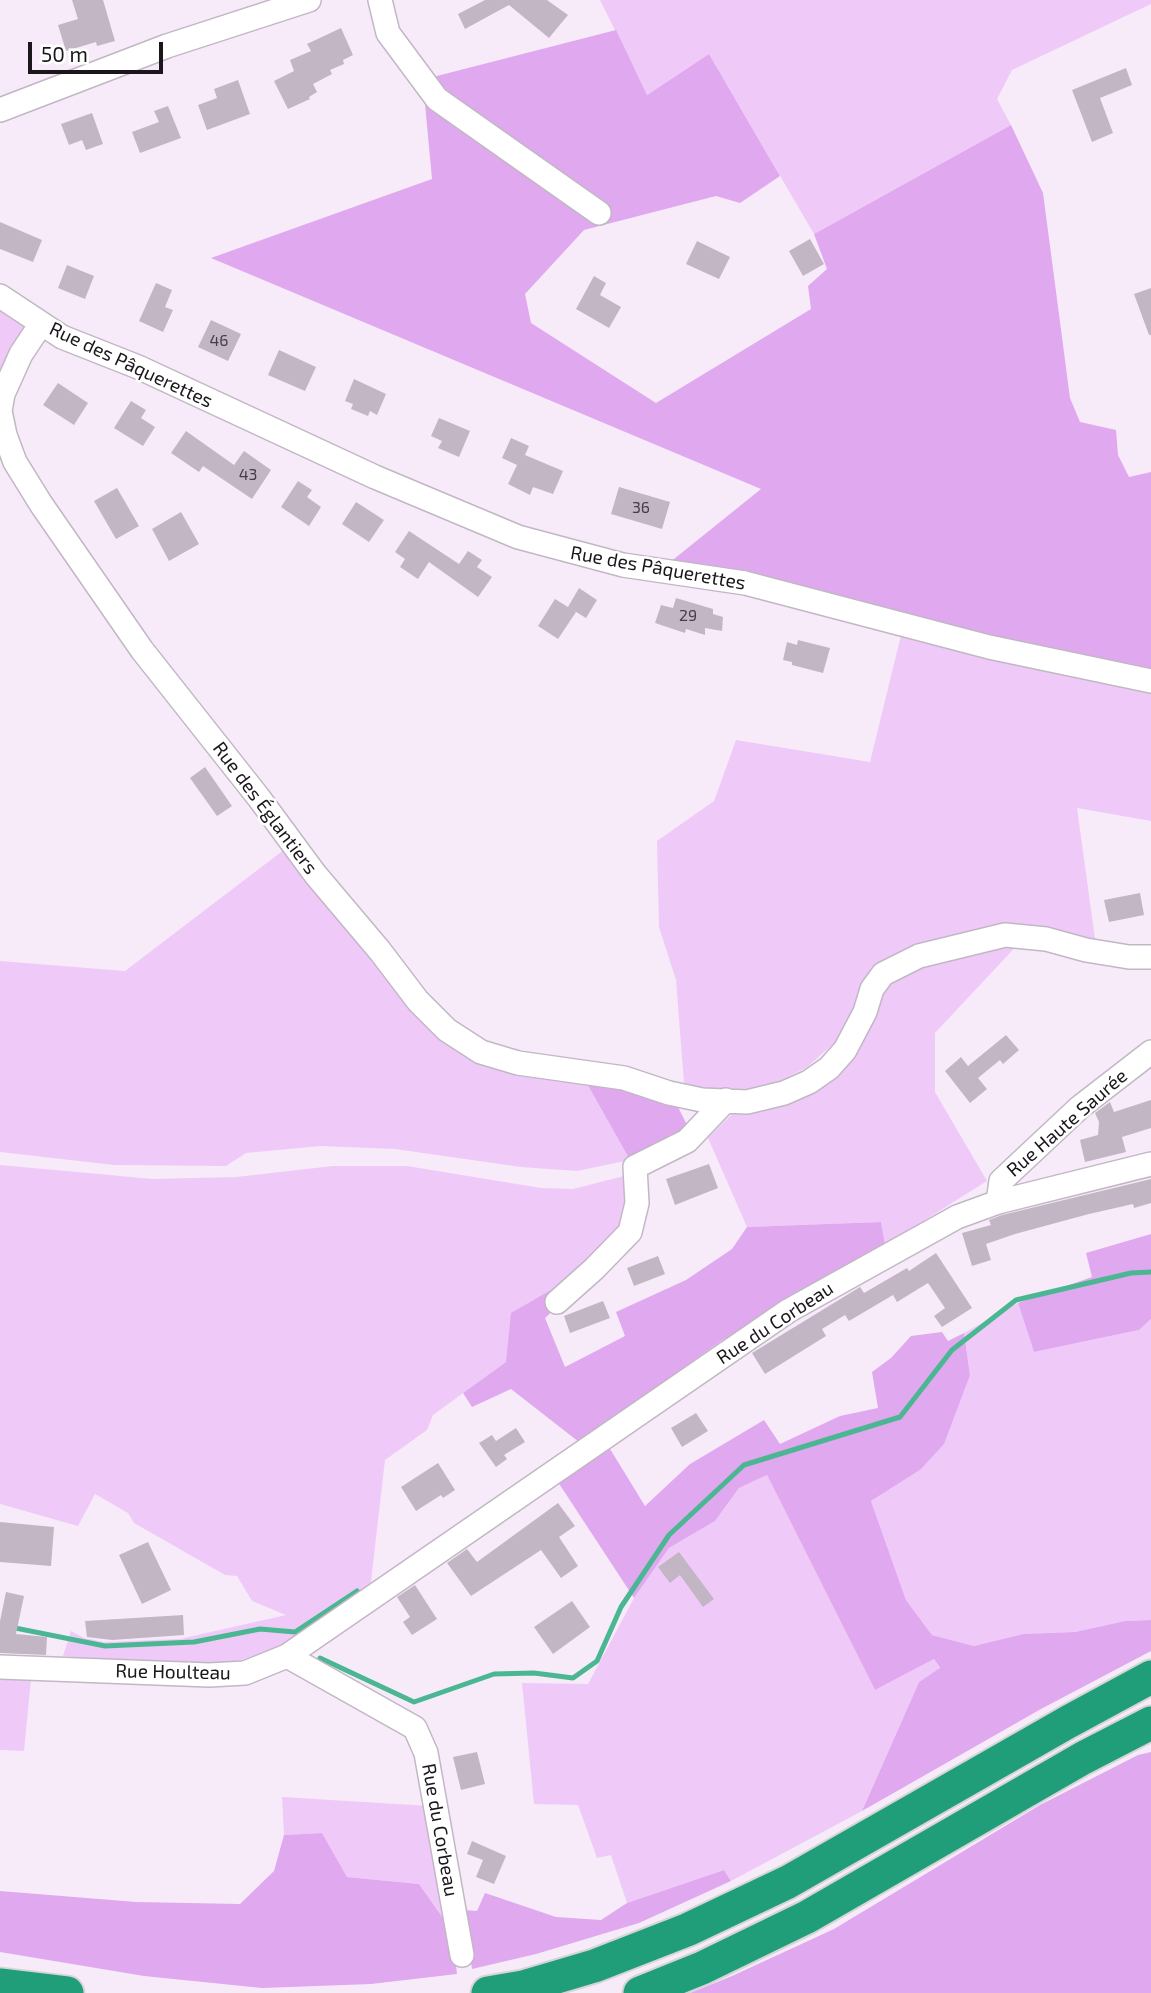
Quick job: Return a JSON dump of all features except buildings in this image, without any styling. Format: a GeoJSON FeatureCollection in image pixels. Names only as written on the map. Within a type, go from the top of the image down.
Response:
{"type":"FeatureCollection","features":[{"type":"Feature","properties":{"kind":"highway"},"geometry":{"type":"LineString","coordinates":[[488,1993],[523,1987],[594,1966],[714,1917],[788,1882],[1068,1721],[1151,1677]]}},
{"type":"Feature","properties":{"kind":"highway"},"geometry":{"type":"LineString","coordinates":[[640,1993],[702,1969],[807,1917],[1083,1758],[1151,1723]]}},
{"type":"Feature","properties":{"kind":"highway"},"geometry":{"type":"LineString","coordinates":[[0,1985],[67,1993]]}},
{"type":"Feature","properties":{"kind":"street"},"geometry":{"type":"LineString","coordinates":[[0,110],[167,46],[309,0]]}},
{"type":"Feature","properties":{"kind":"street"},"geometry":{"type":"LineString","coordinates":[[380,0],[388,33],[437,99],[598,213]]}},
{"type":"Feature","properties":{"kind":"street","name":"Rue des Pâquerettes"},"geometry":{"type":"LineString","coordinates":[[0,296],[62,337],[138,368],[375,477],[518,537],[623,565],[745,583],[989,647],[1151,681]]}},
{"type":"Feature","properties":{"kind":"street","name":"Rue des Églantiers"},"geometry":{"type":"LineString","coordinates":[[41,324],[21,354],[3,394],[0,411],[15,462],[142,650],[259,798],[315,874],[418,1001],[447,1030],[481,1052],[518,1063],[624,1078],[669,1093],[702,1100],[747,1102],[785,1093],[809,1082],[829,1068],[845,1050],[865,1012],[872,989],[884,974],[919,956],[1005,935],[1046,939],[1086,950],[1129,957],[1151,957]]}},
{"type":"Feature","properties":{"kind":"street","name":"Rue Haute Saurée"},"geometry":{"type":"LineString","coordinates":[[998,1202],[1001,1181],[1080,1107],[1151,1052]]}},
{"type":"Feature","properties":{"kind":"street"},"geometry":{"type":"LineString","coordinates":[[556,1303],[631,1232],[637,1203],[635,1167],[687,1141],[726,1100]]}},
{"type":"Feature","properties":{"kind":"street","name":"Rue du Corbeau"},"geometry":{"type":"LineString","coordinates":[[367,1601],[788,1311],[957,1217],[998,1202],[1151,1164]]}},
{"type":"Feature","properties":{"kind":"street","name":"Rue Houlteau"},"geometry":{"type":"LineString","coordinates":[[0,1667],[245,1674],[287,1656],[367,1601]]}},
{"type":"Feature","properties":{"kind":"street","name":"Rue du Corbeau"},"geometry":{"type":"LineString","coordinates":[[287,1656],[415,1728],[426,1753],[462,1955]]}},
{"type":"Feature","properties":{"kind":"shaded area"},"geometry":{"type":"Polygon","coordinates":[[[600,0],[1151,0],[1151,4],[1012,70],[997,99],[1011,125],[814,234],[709,54],[647,95],[600,0]]]}},
{"type":"Feature","properties":{"kind":"shaded area"},"geometry":{"type":"Polygon","coordinates":[[[616,30],[647,95],[709,54],[780,176],[740,203],[716,196],[584,230],[525,294],[531,323],[656,403],[811,309],[808,286],[827,269],[814,234],[1011,125],[1043,193],[1070,398],[1080,422],[1116,430],[1118,455],[1129,477],[1151,472],[1151,672],[669,563],[761,489],[211,258],[432,179],[425,104],[433,77],[616,30]]]}},
{"type":"Feature","properties":{"kind":"shaded area"},"geometry":{"type":"Polygon","coordinates":[[[0,302],[27,323],[0,379],[0,302]]]}},
{"type":"Feature","properties":{"kind":"shaded area"},"geometry":{"type":"Polygon","coordinates":[[[903,627],[1151,691],[1151,821],[1077,808],[1096,946],[1018,926],[887,960],[841,1037],[806,1068],[759,1091],[706,1093],[684,1083],[676,980],[659,927],[657,841],[714,801],[736,740],[870,762],[903,627]]]}},
{"type":"Feature","properties":{"kind":"shaded area"},"geometry":{"type":"Polygon","coordinates":[[[289,846],[479,1060],[586,1082],[630,1160],[577,1171],[521,1167],[395,1149],[321,1146],[246,1153],[226,1166],[114,1165],[0,1152],[0,961],[125,971],[289,846]]]}},
{"type":"Feature","properties":{"kind":"shaded area"},"geometry":{"type":"Polygon","coordinates":[[[1023,939],[935,1033],[935,1092],[987,1181],[885,1245],[881,1222],[747,1227],[708,1138],[733,1113],[812,1085],[882,982],[914,961],[1023,939]]]}},
{"type":"Feature","properties":{"kind":"shaded area"},"geometry":{"type":"Polygon","coordinates":[[[586,1082],[638,1086],[674,1099],[688,1127],[630,1160],[586,1082]]]}},
{"type":"Feature","properties":{"kind":"shaded area"},"geometry":{"type":"Polygon","coordinates":[[[0,1165],[153,1179],[236,1177],[333,1166],[407,1166],[541,1188],[573,1189],[628,1175],[631,1215],[554,1294],[506,1362],[433,1415],[427,1430],[385,1460],[370,1590],[316,1627],[275,1649],[235,1662],[177,1666],[63,1656],[71,1631],[84,1638],[104,1642],[180,1639],[286,1615],[252,1601],[237,1576],[225,1575],[134,1523],[128,1513],[95,1494],[78,1526],[0,1504],[0,1165]]]}},
{"type":"Feature","properties":{"kind":"shaded area"},"geometry":{"type":"Polygon","coordinates":[[[881,1222],[885,1245],[721,1341],[579,1442],[511,1389],[472,1407],[463,1393],[506,1362],[511,1313],[551,1290],[561,1303],[545,1318],[565,1367],[625,1336],[616,1312],[686,1280],[732,1249],[747,1227],[881,1222]]]}},
{"type":"Feature","properties":{"kind":"shaded area"},"geometry":{"type":"Polygon","coordinates":[[[1151,1234],[1151,1319],[1139,1330],[1034,1352],[1018,1303],[1092,1277],[1086,1253],[1151,1234]]]}},
{"type":"Feature","properties":{"kind":"shaded area"},"geometry":{"type":"Polygon","coordinates":[[[1018,1303],[1034,1352],[1139,1330],[1151,1319],[1151,1620],[1125,1621],[1075,1632],[1023,1634],[974,1646],[932,1635],[906,1600],[871,1501],[920,1470],[970,1375],[964,1333],[1018,1303]]]}},
{"type":"Feature","properties":{"kind":"shaded area"},"geometry":{"type":"Polygon","coordinates":[[[942,1332],[948,1341],[964,1333],[970,1375],[944,1444],[920,1470],[871,1501],[906,1600],[932,1635],[974,1646],[1023,1634],[1075,1632],[1125,1621],[1151,1620],[1151,1651],[1041,1709],[862,1811],[919,1682],[940,1668],[934,1659],[875,1690],[767,1475],[739,1488],[715,1521],[669,1548],[634,1598],[556,1479],[607,1444],[645,1506],[690,1464],[764,1420],[780,1444],[840,1416],[878,1408],[872,1372],[891,1358],[911,1336],[942,1332]]]}},
{"type":"Feature","properties":{"kind":"shaded area"},"geometry":{"type":"Polygon","coordinates":[[[767,1475],[875,1690],[934,1659],[940,1669],[919,1682],[862,1811],[731,1881],[724,1870],[627,1903],[611,1855],[597,1858],[578,1805],[534,1804],[522,1683],[588,1684],[634,1598],[669,1548],[715,1521],[739,1488],[767,1475]]]}},
{"type":"Feature","properties":{"kind":"shaded area"},"geometry":{"type":"Polygon","coordinates":[[[0,1679],[31,1679],[24,1751],[0,1750],[0,1679]]]}},
{"type":"Feature","properties":{"kind":"shaded area"},"geometry":{"type":"Polygon","coordinates":[[[1151,1752],[1151,1993],[690,1993],[834,1929],[1040,1805],[1138,1755],[1151,1752]]]}},
{"type":"Feature","properties":{"kind":"shaded area"},"geometry":{"type":"Polygon","coordinates":[[[282,1797],[429,1806],[452,1931],[419,1884],[347,1877],[322,1833],[284,1835],[282,1797]]]}},
{"type":"Feature","properties":{"kind":"shaded area"},"geometry":{"type":"Polygon","coordinates":[[[322,1833],[347,1877],[419,1884],[452,1931],[457,1974],[371,1984],[262,1988],[144,1976],[0,1952],[0,1891],[136,1902],[240,1904],[274,1871],[284,1835],[322,1833]]]}},
{"type":"Feature","properties":{"kind":"shaded area"},"geometry":{"type":"Polygon","coordinates":[[[724,1870],[731,1881],[639,1923],[536,1954],[472,1969],[464,1910],[477,1911],[485,1893],[556,1917],[601,1920],[627,1903],[724,1870]]]}},
{"type":"Feature","properties":{"kind":"waterway"},"geometry":{"type":"LineString","coordinates":[[320,1658],[414,1702],[494,1674],[534,1673],[573,1678],[597,1661],[621,1607],[669,1535],[744,1465],[900,1417],[952,1350],[1016,1300],[1131,1273],[1151,1272]]}},
{"type":"Feature","properties":{"kind":"waterway"},"geometry":{"type":"LineString","coordinates":[[0,1625],[105,1646],[194,1642],[260,1629],[295,1632],[357,1591]]}}]}
